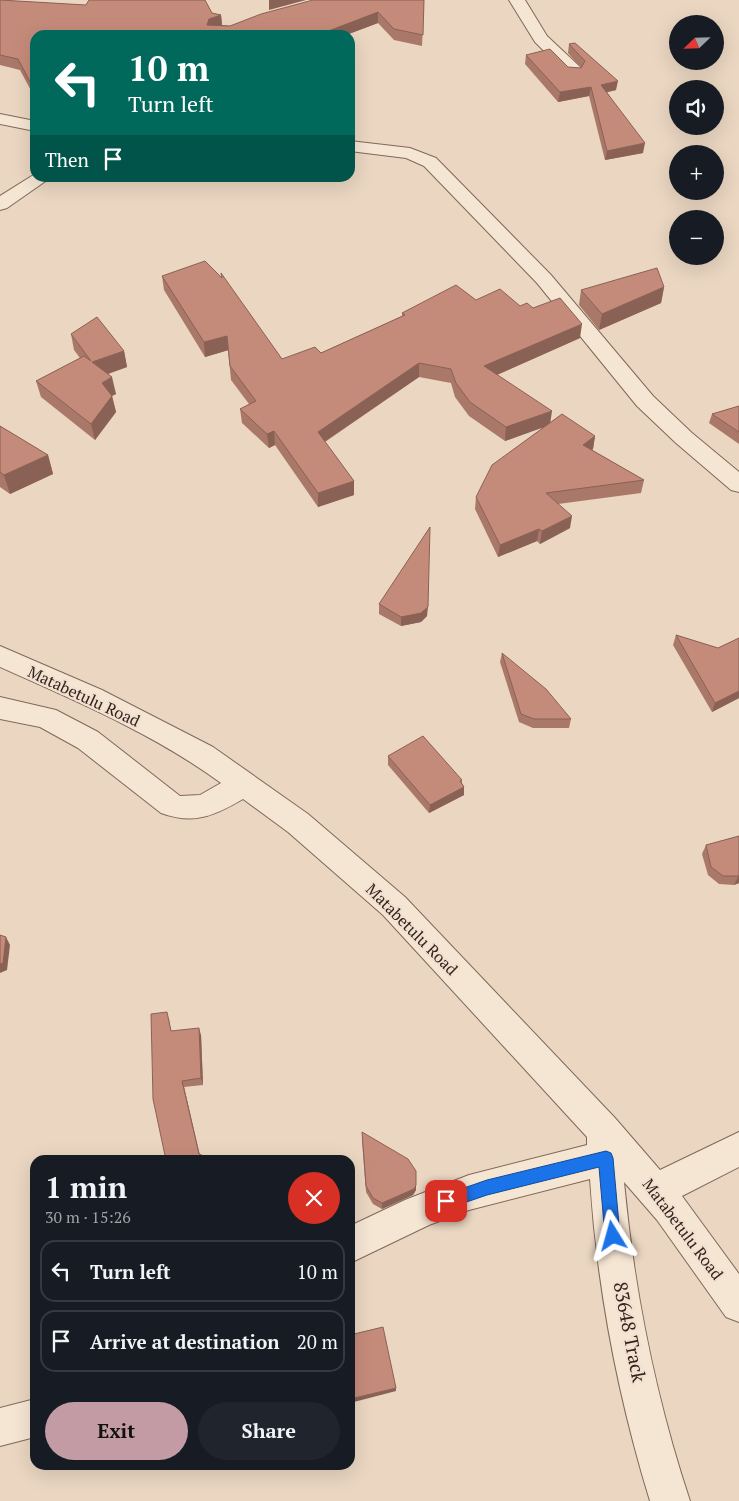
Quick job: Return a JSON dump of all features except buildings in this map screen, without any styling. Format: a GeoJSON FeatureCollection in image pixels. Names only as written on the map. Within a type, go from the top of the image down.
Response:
{"type":"FeatureCollection","features":[{"type":"Feature","properties":{"kind":"street"},"geometry":{"type":"LineString","coordinates":[[517,0],[541,39],[574,71]]}},
{"type":"Feature","properties":{"kind":"street"},"geometry":{"type":"LineString","coordinates":[[0,119],[30,125]]}},
{"type":"Feature","properties":{"kind":"street"},"geometry":{"type":"LineString","coordinates":[[355,147],[410,153],[430,162],[544,279],[645,401],[684,438],[739,484]]}},
{"type":"Feature","properties":{"kind":"street"},"geometry":{"type":"LineString","coordinates":[[0,204],[35,182]]}},
{"type":"Feature","properties":{"kind":"street","name":"Matabetulu Road"},"geometry":{"type":"LineString","coordinates":[[0,656],[93,697],[204,755],[298,823],[394,906],[604,1144],[655,1191],[739,1304]]}},
{"type":"Feature","properties":{"kind":"street"},"geometry":{"type":"LineString","coordinates":[[0,708],[46,718],[88,740],[171,805],[184,810],[199,808],[244,784]]}},
{"type":"Feature","properties":{"kind":"street"},"geometry":{"type":"LineString","coordinates":[[355,1242],[396,1222],[604,1144]]}},
{"type":"Feature","properties":{"kind":"street","name":"83648 Track"},"geometry":{"type":"LineString","coordinates":[[604,1144],[610,1218],[630,1341],[660,1470],[670,1501]]}},
{"type":"Feature","properties":{"kind":"street"},"geometry":{"type":"LineString","coordinates":[[655,1191],[739,1149]]}},
{"type":"Feature","properties":{"kind":"street"},"geometry":{"type":"LineString","coordinates":[[0,1427],[30,1419]]}},
{"type":"Feature","properties":{"kind":"route"},"geometry":{"type":"LineString","coordinates":[[446,1201],[487,1188],[606,1158],[613,1236]]}}]}
